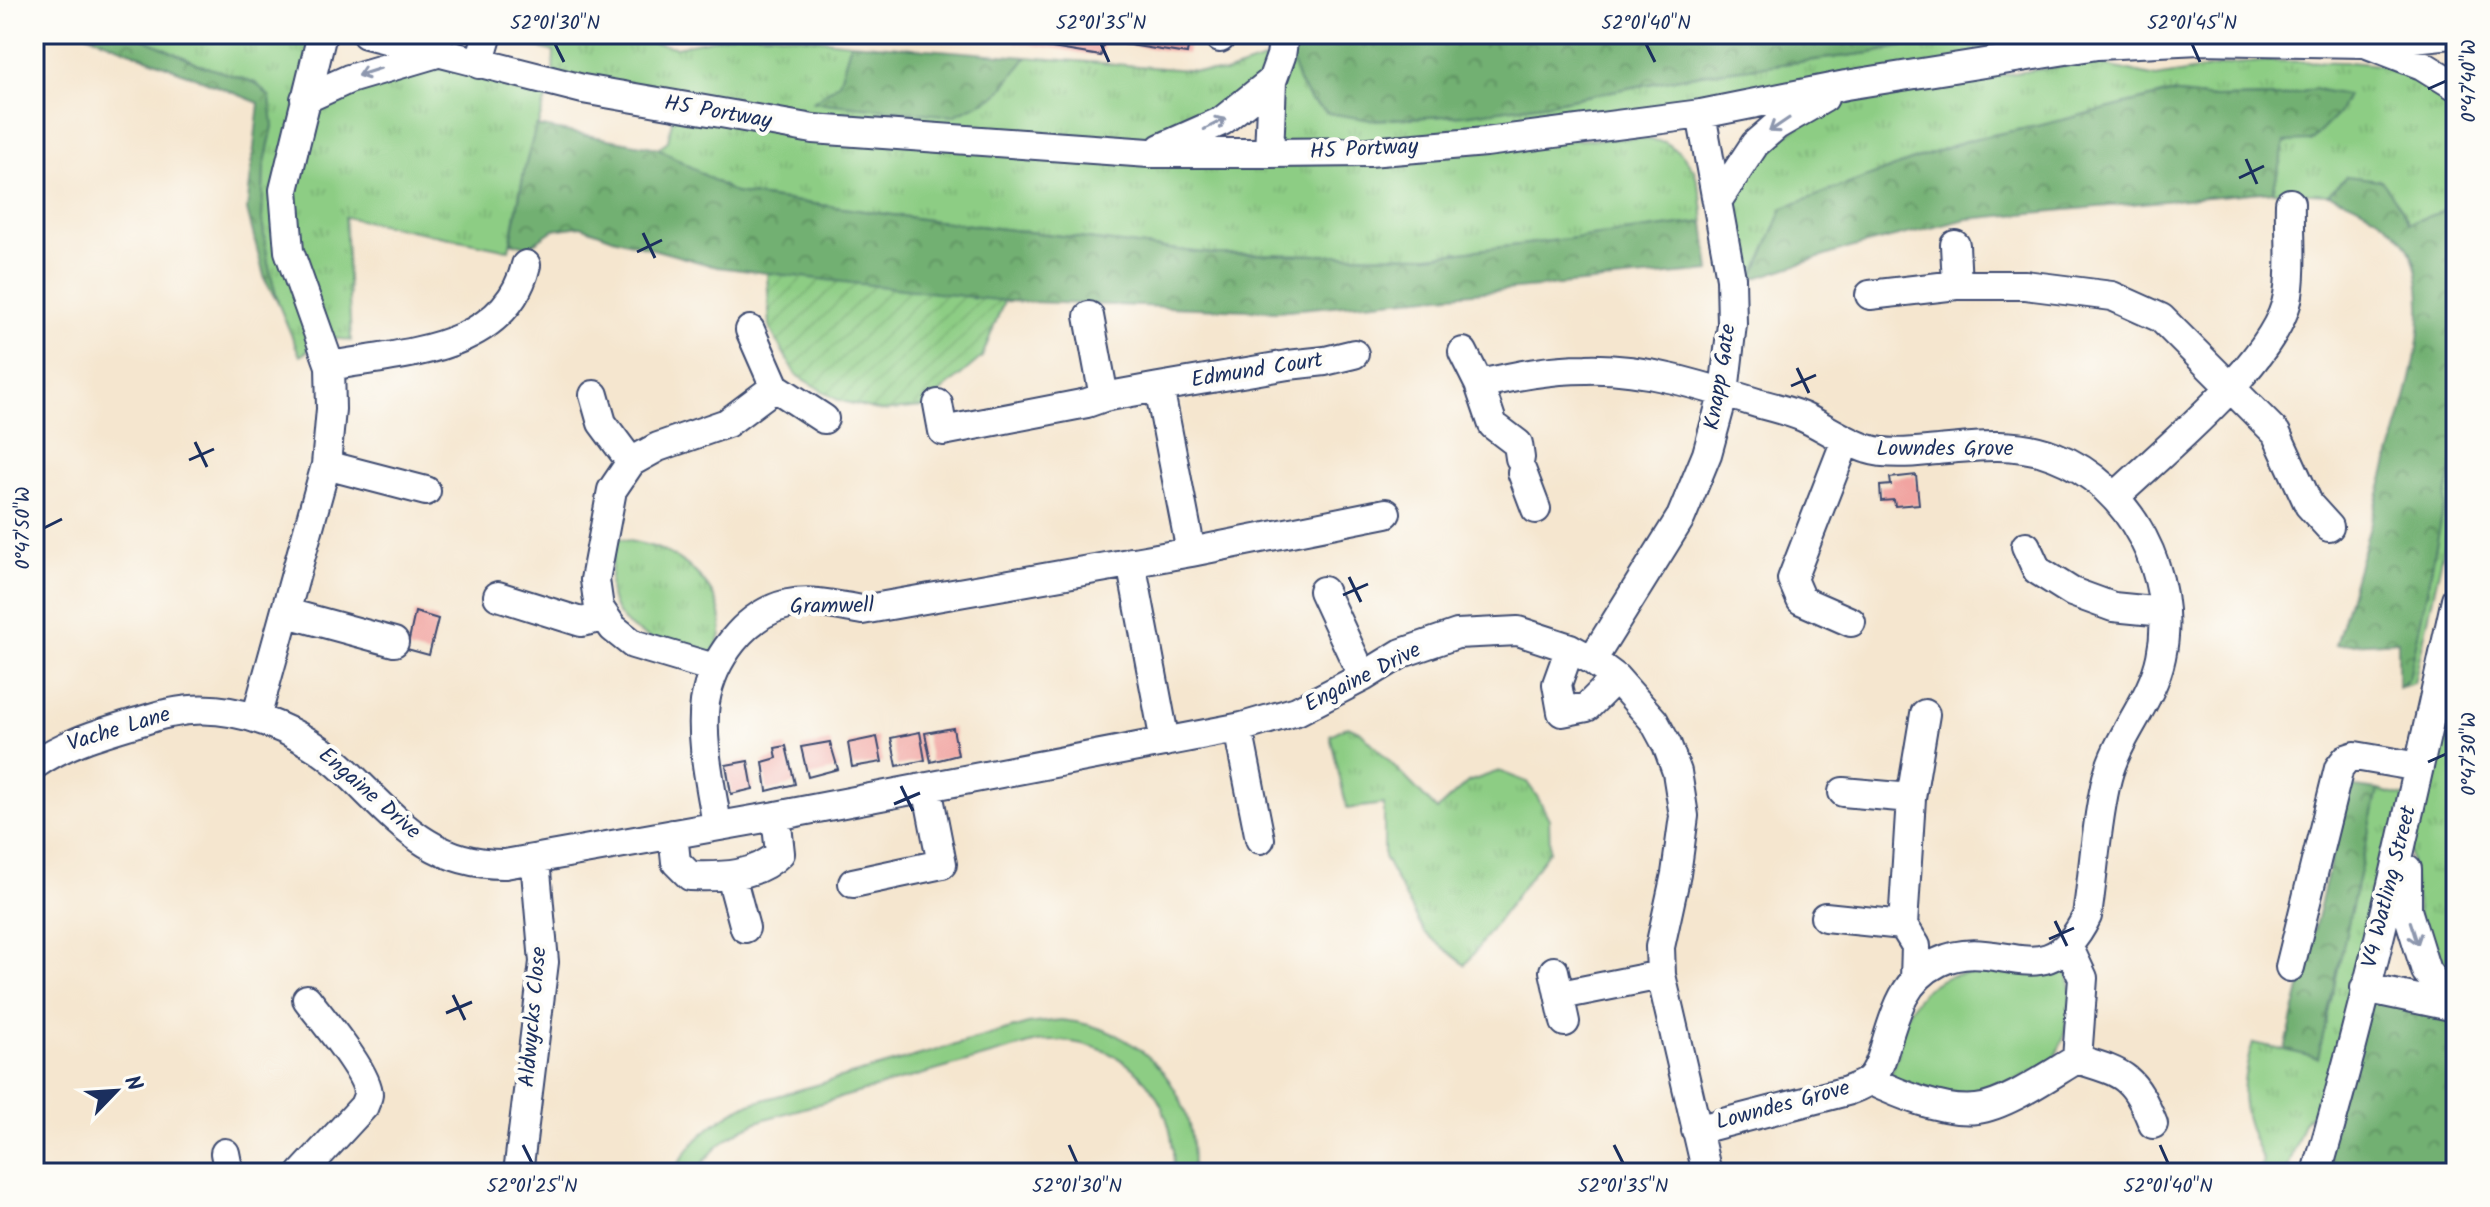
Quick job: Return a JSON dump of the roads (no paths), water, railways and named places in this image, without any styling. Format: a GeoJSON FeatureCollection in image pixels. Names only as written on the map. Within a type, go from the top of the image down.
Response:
{"type":"FeatureCollection","features":[{"type":"Feature","properties":{"kind":"street"},"geometry":{"type":"LineString","coordinates":[[256,718],[326,465],[331,409],[330,366],[289,251],[284,190],[322,34]]}},
{"type":"Feature","properties":{"kind":"street","name":"H5 Portway"},"geometry":{"type":"LineString","coordinates":[[366,34],[583,89],[813,129],[1149,153],[1369,152],[1486,142],[1701,114],[1846,85],[2097,45],[2200,40],[2365,43],[2452,34]]}},
{"type":"Feature","properties":{"kind":"street"},"geometry":{"type":"LineString","coordinates":[[479,64],[488,34]]}},
{"type":"Feature","properties":{"kind":"street"},"geometry":{"type":"LineString","coordinates":[[1269,153],[1272,81],[1281,56],[1284,34]]}},
{"type":"Feature","properties":{"kind":"street","name":"H5 Portway"},"geometry":{"type":"LineString","coordinates":[[2365,43],[2422,65],[2456,86]]}},
{"type":"Feature","properties":{"kind":"street"},"geometry":{"type":"LineString","coordinates":[[305,99],[349,79],[435,53]]}},
{"type":"Feature","properties":{"kind":"street"},"geometry":{"type":"LineString","coordinates":[[1149,153],[1222,121],[1272,81]]}},
{"type":"Feature","properties":{"kind":"street"},"geometry":{"type":"LineString","coordinates":[[1718,200],[1755,144],[1777,125],[1846,85]]}},
{"type":"Feature","properties":{"kind":"street","name":"Knapp Gate"},"geometry":{"type":"LineString","coordinates":[[1616,678],[1587,707],[1562,712],[1557,684],[1681,517],[1707,454],[1724,392],[1732,324],[1731,278],[1701,114]]}},
{"type":"Feature","properties":{"kind":"street"},"geometry":{"type":"LineString","coordinates":[[2115,497],[2257,359],[2275,330],[2288,297],[2290,203]]}},
{"type":"Feature","properties":{"kind":"street"},"geometry":{"type":"LineString","coordinates":[[1955,245],[1957,285]]}},
{"type":"Feature","properties":{"kind":"street"},"geometry":{"type":"LineString","coordinates":[[330,366],[447,345],[471,335],[512,299],[526,265]]}},
{"type":"Feature","properties":{"kind":"street"},"geometry":{"type":"LineString","coordinates":[[1870,295],[1957,285],[2025,285],[2112,296],[2161,318],[2276,433],[2309,505],[2329,527]]}},
{"type":"Feature","properties":{"kind":"street"},"geometry":{"type":"LineString","coordinates":[[1089,316],[1104,397]]}},
{"type":"Feature","properties":{"kind":"street"},"geometry":{"type":"LineString","coordinates":[[750,330],[775,387],[824,419]]}},
{"type":"Feature","properties":{"kind":"street"},"geometry":{"type":"LineString","coordinates":[[1463,352],[1479,384],[1493,425],[1518,444],[1521,465],[1536,509]]}},
{"type":"Feature","properties":{"kind":"street","name":"Edmund Court"},"geometry":{"type":"LineString","coordinates":[[942,427],[1354,354]]}},
{"type":"Feature","properties":{"kind":"street","name":"Lowndes Grove"},"geometry":{"type":"LineString","coordinates":[[1479,384],[1535,371],[1589,368],[1646,374],[1724,392],[1803,417],[1871,450],[1909,453],[2011,446],[2052,455],[2084,471],[2115,497],[2140,531],[2157,568],[2164,612],[2161,658],[2143,704],[2116,752],[2107,780],[2087,916],[2078,936],[2068,946],[2036,962],[1991,955],[1963,955],[1939,962],[1915,979],[1898,1002],[1881,1062],[1869,1080],[1847,1091],[1696,1130]]}},
{"type":"Feature","properties":{"kind":"street"},"geometry":{"type":"LineString","coordinates":[[714,668],[633,644],[613,628],[599,608],[595,580],[612,490],[631,462],[658,447],[727,423],[775,387]]}},
{"type":"Feature","properties":{"kind":"street","name":"Edmund Court"},"geometry":{"type":"LineString","coordinates":[[1159,387],[1191,552]]}},
{"type":"Feature","properties":{"kind":"street"},"geometry":{"type":"LineString","coordinates":[[594,395],[602,423],[631,462]]}},
{"type":"Feature","properties":{"kind":"street"},"geometry":{"type":"LineString","coordinates":[[1846,440],[1792,579],[1801,600],[1851,622]]}},
{"type":"Feature","properties":{"kind":"street"},"geometry":{"type":"LineString","coordinates":[[326,465],[426,491]]}},
{"type":"Feature","properties":{"kind":"street","name":"Gramwell"},"geometry":{"type":"LineString","coordinates":[[717,825],[706,750],[705,704],[714,668],[755,618],[787,604],[818,603],[862,610],[1191,552],[1386,513]]}},
{"type":"Feature","properties":{"kind":"street"},"geometry":{"type":"LineString","coordinates":[[2026,546],[2037,570],[2072,592],[2113,607],[2164,612]]}},
{"type":"Feature","properties":{"kind":"street"},"geometry":{"type":"LineString","coordinates":[[1131,562],[1165,742]]}},
{"type":"Feature","properties":{"kind":"street"},"geometry":{"type":"LineString","coordinates":[[1323,591],[1363,677]]}},
{"type":"Feature","properties":{"kind":"street"},"geometry":{"type":"LineString","coordinates":[[498,596],[581,622],[605,617]]}},
{"type":"Feature","properties":{"kind":"street","name":"V4 Watling Street"},"geometry":{"type":"LineString","coordinates":[[2317,1173],[2407,829],[2456,599]]}},
{"type":"Feature","properties":{"kind":"street"},"geometry":{"type":"LineString","coordinates":[[287,613],[394,642]]}},
{"type":"Feature","properties":{"kind":"street","name":"Engaine Drive"},"geometry":{"type":"LineString","coordinates":[[256,718],[310,744],[346,771],[415,838],[449,856],[479,865],[535,860],[1238,728],[1297,711],[1402,653],[1457,634],[1518,631],[1581,654],[1616,678],[1654,721],[1677,772],[1684,816],[1676,874],[1660,947],[1661,975],[1707,1173]]}},
{"type":"Feature","properties":{"kind":"street","name":"Vache Lane"},"geometry":{"type":"LineString","coordinates":[[34,765],[77,740],[171,712],[220,711],[256,718]]}},
{"type":"Feature","properties":{"kind":"street"},"geometry":{"type":"LineString","coordinates":[[1915,979],[1916,946],[1903,925],[1911,798],[1925,714]]}},
{"type":"Feature","properties":{"kind":"street"},"geometry":{"type":"LineString","coordinates":[[1238,728],[1260,839]]}},
{"type":"Feature","properties":{"kind":"street"},"geometry":{"type":"LineString","coordinates":[[2290,967],[2339,768],[2346,759],[2355,756],[2419,767]]}},
{"type":"Feature","properties":{"kind":"street"},"geometry":{"type":"LineString","coordinates":[[853,883],[942,864],[927,787]]}},
{"type":"Feature","properties":{"kind":"street"},"geometry":{"type":"LineString","coordinates":[[1843,792],[1911,798]]}},
{"type":"Feature","properties":{"kind":"street"},"geometry":{"type":"LineString","coordinates":[[673,834],[676,862],[690,876],[731,876],[768,865],[780,853],[776,816]]}},
{"type":"Feature","properties":{"kind":"street"},"geometry":{"type":"LineString","coordinates":[[2407,829],[2407,910],[2426,971],[2455,1007]]}},
{"type":"Feature","properties":{"kind":"street","name":"Aldwycks Close"},"geometry":{"type":"LineString","coordinates":[[518,1173],[544,962],[535,860]]}},
{"type":"Feature","properties":{"kind":"street"},"geometry":{"type":"LineString","coordinates":[[731,876],[745,928]]}},
{"type":"Feature","properties":{"kind":"street"},"geometry":{"type":"LineString","coordinates":[[1825,917],[1903,925]]}},
{"type":"Feature","properties":{"kind":"street"},"geometry":{"type":"LineString","coordinates":[[2068,946],[2083,978],[2077,1059],[2118,1071],[2140,1092],[2153,1124]]}},
{"type":"Feature","properties":{"kind":"street"},"geometry":{"type":"LineString","coordinates":[[1560,996],[1661,975]]}},
{"type":"Feature","properties":{"kind":"street"},"geometry":{"type":"LineString","coordinates":[[2365,988],[2455,1007]]}},
{"type":"Feature","properties":{"kind":"street"},"geometry":{"type":"LineString","coordinates":[[302,1173],[364,1106],[368,1094],[355,1064],[307,999]]}},
{"type":"Feature","properties":{"kind":"street","name":"Lowndes Grove"},"geometry":{"type":"LineString","coordinates":[[1869,1080],[1904,1096],[1952,1107],[1978,1109],[2016,1095],[2077,1059]]}},
{"type":"Feature","properties":{"kind":"street"},"geometry":{"type":"LineString","coordinates":[[2336,1173],[2337,1102]]}}]}
